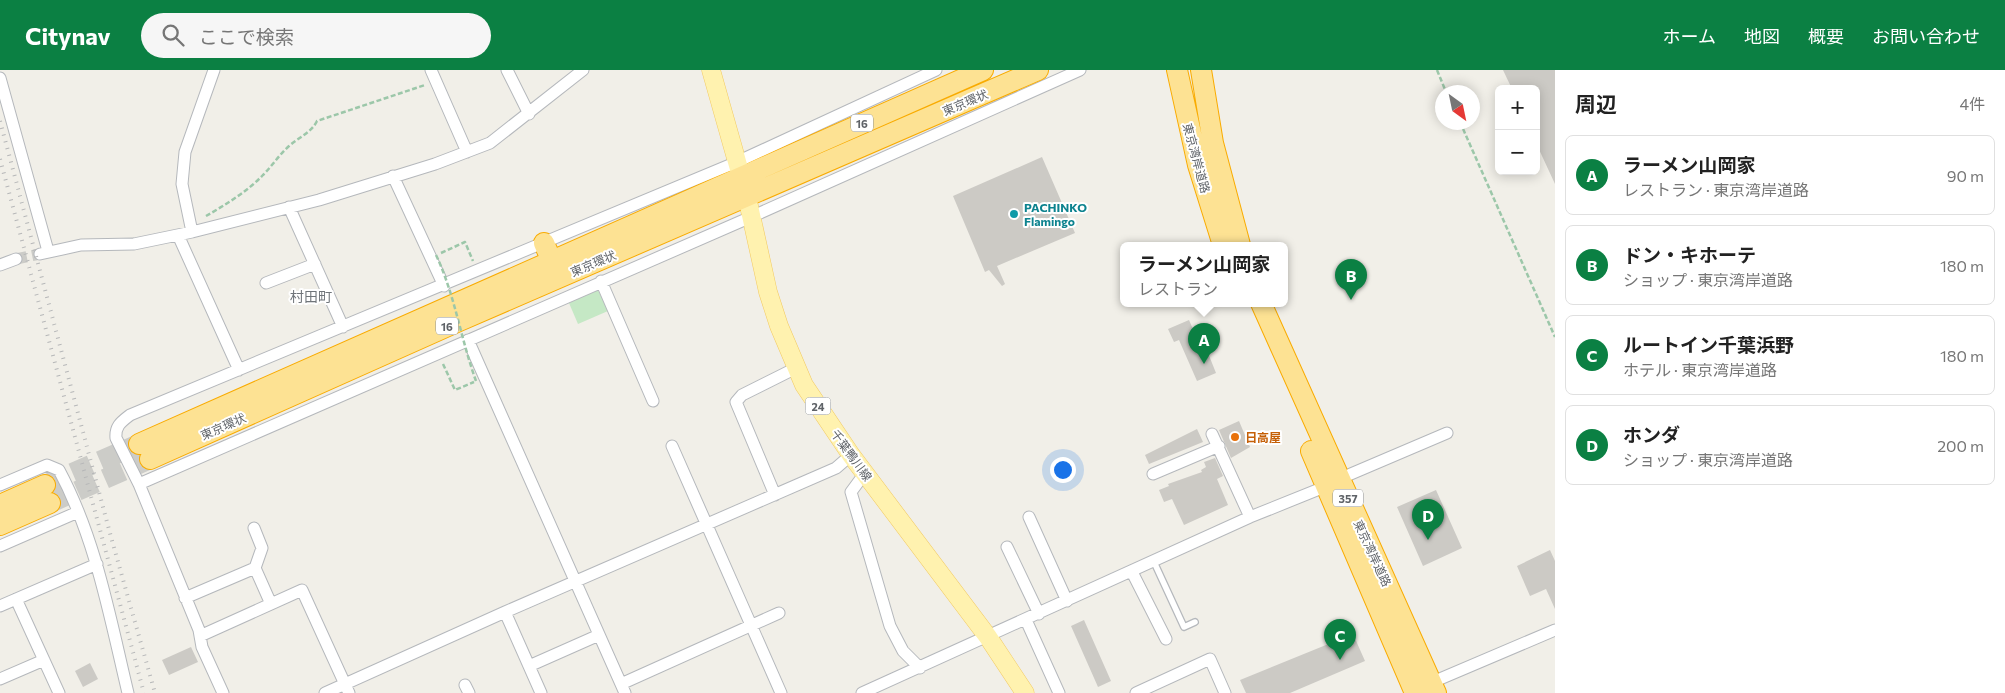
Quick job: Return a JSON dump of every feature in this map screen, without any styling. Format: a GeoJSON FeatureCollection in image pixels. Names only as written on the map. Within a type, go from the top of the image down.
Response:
{"type":"FeatureCollection","features":[{"type":"Feature","properties":{"kind":"highway","name":"東京環状"},"geometry":{"type":"LineString","coordinates":[[983,70],[739,169],[653,218],[552,262],[145,451],[459,321],[1038,70]]}},
{"type":"Feature","properties":{"kind":"highway","name":"東京湾岸道路"},"geometry":{"type":"LineString","coordinates":[[1177,70],[1198,165],[1222,242]]}},
{"type":"Feature","properties":{"kind":"highway","name":"東京湾岸道路"},"geometry":{"type":"LineString","coordinates":[[1201,70],[1213,143],[1239,242]]}},
{"type":"Feature","properties":{"kind":"highway"},"geometry":{"type":"LineString","coordinates":[[544,243],[552,262]]}},
{"type":"Feature","properties":{"kind":"highway","name":"東京湾岸道路"},"geometry":{"type":"LineString","coordinates":[[1248,307],[1333,483]]}},
{"type":"Feature","properties":{"kind":"highway","name":"東京湾岸道路"},"geometry":{"type":"LineString","coordinates":[[1263,307],[1333,483],[1421,690]]}},
{"type":"Feature","properties":{"kind":"highway"},"geometry":{"type":"LineString","coordinates":[[0,505],[47,494],[0,525]]}},
{"type":"Feature","properties":{"kind":"main road","name":"千葉鴨川線"},"geometry":{"type":"LineString","coordinates":[[711,70],[747,197],[768,292],[796,368],[809,393],[851,455],[988,637],[1026,693]]}},
{"type":"Feature","properties":{"kind":"street"},"geometry":{"type":"LineString","coordinates":[[194,231],[182,184],[185,152],[214,70]]}},
{"type":"Feature","properties":{"kind":"street"},"geometry":{"type":"LineString","coordinates":[[431,70],[467,152]]}},
{"type":"Feature","properties":{"kind":"street"},"geometry":{"type":"LineString","coordinates":[[507,70],[528,114]]}},
{"type":"Feature","properties":{"kind":"street"},"geometry":{"type":"LineString","coordinates":[[0,78],[44,252],[81,245],[134,244],[178,235],[289,207],[467,152],[490,143],[584,70]]}},
{"type":"Feature","properties":{"kind":"street"},"geometry":{"type":"LineString","coordinates":[[223,693],[202,647],[200,636],[139,484],[116,438],[115,431],[120,422],[130,415],[544,243],[739,169],[774,146],[936,70]]}},
{"type":"Feature","properties":{"kind":"street"},"geometry":{"type":"LineString","coordinates":[[139,484],[751,217],[1080,70]]}},
{"type":"Feature","properties":{"kind":"street"},"geometry":{"type":"LineString","coordinates":[[393,176],[444,286]]}},
{"type":"Feature","properties":{"kind":"street"},"geometry":{"type":"LineString","coordinates":[[289,207],[343,327]]}},
{"type":"Feature","properties":{"kind":"street"},"geometry":{"type":"LineString","coordinates":[[178,235],[239,370]]}},
{"type":"Feature","properties":{"kind":"street"},"geometry":{"type":"LineString","coordinates":[[0,265],[16,259]]}},
{"type":"Feature","properties":{"kind":"street"},"geometry":{"type":"LineString","coordinates":[[266,284],[315,264]]}},
{"type":"Feature","properties":{"kind":"street"},"geometry":{"type":"LineString","coordinates":[[601,281],[653,401]]}},
{"type":"Feature","properties":{"kind":"street"},"geometry":{"type":"LineString","coordinates":[[468,340],[623,688],[779,613]]}},
{"type":"Feature","properties":{"kind":"street"},"geometry":{"type":"LineString","coordinates":[[775,495],[736,402],[742,395],[796,368]]}},
{"type":"Feature","properties":{"kind":"street"},"geometry":{"type":"LineString","coordinates":[[862,693],[1250,517],[1446,433]]}},
{"type":"Feature","properties":{"kind":"street"},"geometry":{"type":"LineString","coordinates":[[1212,434],[1250,517]]}},
{"type":"Feature","properties":{"kind":"street"},"geometry":{"type":"LineString","coordinates":[[672,446],[750,627],[781,693]]}},
{"type":"Feature","properties":{"kind":"street"},"geometry":{"type":"LineString","coordinates":[[1153,474],[1219,446]]}},
{"type":"Feature","properties":{"kind":"street"},"geometry":{"type":"LineString","coordinates":[[325,693],[347,688],[504,612],[836,468],[851,455]]}},
{"type":"Feature","properties":{"kind":"street"},"geometry":{"type":"LineString","coordinates":[[0,485],[47,465],[59,470],[78,512],[97,564],[128,693]]}},
{"type":"Feature","properties":{"kind":"street"},"geometry":{"type":"LineString","coordinates":[[865,473],[851,492],[890,626],[904,651],[920,668]]}},
{"type":"Feature","properties":{"kind":"street"},"geometry":{"type":"LineString","coordinates":[[0,546],[78,512]]}},
{"type":"Feature","properties":{"kind":"street"},"geometry":{"type":"LineString","coordinates":[[1029,517],[1068,601]]}},
{"type":"Feature","properties":{"kind":"street"},"geometry":{"type":"LineString","coordinates":[[185,598],[254,568],[262,548],[254,528]]}},
{"type":"Feature","properties":{"kind":"street"},"geometry":{"type":"LineString","coordinates":[[1007,547],[1039,614]]}},
{"type":"Feature","properties":{"kind":"street"},"geometry":{"type":"LineString","coordinates":[[0,606],[97,564]]}},
{"type":"Feature","properties":{"kind":"street"},"geometry":{"type":"LineString","coordinates":[[254,568],[272,604]]}},
{"type":"Feature","properties":{"kind":"street"},"geometry":{"type":"LineString","coordinates":[[1132,572],[1166,639]]}},
{"type":"Feature","properties":{"kind":"street"},"geometry":{"type":"LineString","coordinates":[[200,636],[302,590],[347,688]]}},
{"type":"Feature","properties":{"kind":"street"},"geometry":{"type":"LineString","coordinates":[[16,599],[59,693]]}},
{"type":"Feature","properties":{"kind":"street"},"geometry":{"type":"LineString","coordinates":[[504,612],[541,693]]}},
{"type":"Feature","properties":{"kind":"street"},"geometry":{"type":"LineString","coordinates":[[1026,620],[1059,693]]}},
{"type":"Feature","properties":{"kind":"street"},"geometry":{"type":"LineString","coordinates":[[1421,690],[1555,630]]}},
{"type":"Feature","properties":{"kind":"street"},"geometry":{"type":"LineString","coordinates":[[529,666],[599,635]]}},
{"type":"Feature","properties":{"kind":"street"},"geometry":{"type":"LineString","coordinates":[[1136,693],[1210,659],[1225,693]]}},
{"type":"Feature","properties":{"kind":"street"},"geometry":{"type":"LineString","coordinates":[[0,679],[44,660]]}},
{"type":"Feature","properties":{"kind":"lane"},"geometry":{"type":"LineString","coordinates":[[1154,562],[1184,627],[1195,622]]}},
{"type":"Feature","properties":{"kind":"path"},"geometry":{"type":"LineString","coordinates":[[1436,70],[1443,85]]}},
{"type":"Feature","properties":{"kind":"path"},"geometry":{"type":"LineString","coordinates":[[194,231],[200,219],[239,195],[264,175],[274,161],[291,144],[312,130],[317,121],[436,81]]}},
{"type":"Feature","properties":{"kind":"path"},"geometry":{"type":"LineString","coordinates":[[1464,130],[1555,337]]}},
{"type":"Feature","properties":{"kind":"path"},"geometry":{"type":"LineString","coordinates":[[449,360],[442,363],[455,390],[476,381],[467,356],[443,269],[436,255],[465,242],[473,262],[465,266]]}},
{"type":"Feature","properties":{"kind":"green space"},"geometry":{"type":"Polygon","coordinates":[[[598,290],[608,311],[578,324],[569,303],[598,290]]]}},
{"type":"Feature","properties":{"kind":"building"},"geometry":{"type":"Polygon","coordinates":[[[1503,70],[1555,70],[1555,184],[1540,152],[1540,85],[1510,85],[1503,70]]]}},
{"type":"Feature","properties":{"kind":"building","name":"PACHINKO Flamingo"},"geometry":{"type":"Polygon","coordinates":[[[1042,157],[1075,233],[997,266],[1005,284],[1002,286],[989,270],[985,272],[953,196],[1042,157]]]}},
{"type":"Feature","properties":{"kind":"building"},"geometry":{"type":"Polygon","coordinates":[[[1189,320],[1200,345],[1204,343],[1216,373],[1197,381],[1179,340],[1174,342],[1168,329],[1189,320]]]}},
{"type":"Feature","properties":{"kind":"building"},"geometry":{"type":"Polygon","coordinates":[[[1239,421],[1250,447],[1231,458],[1219,430],[1239,421]]]}},
{"type":"Feature","properties":{"kind":"building"},"geometry":{"type":"Polygon","coordinates":[[[1197,429],[1203,442],[1149,464],[1145,455],[1197,429]]]}},
{"type":"Feature","properties":{"kind":"building"},"geometry":{"type":"Polygon","coordinates":[[[1215,458],[1223,476],[1217,479],[1228,505],[1184,525],[1172,499],[1164,502],[1159,490],[1169,486],[1168,484],[1202,472],[1201,470],[1206,467],[1204,462],[1215,458]]]}},
{"type":"Feature","properties":{"kind":"building"},"geometry":{"type":"Polygon","coordinates":[[[1436,490],[1462,548],[1423,566],[1397,507],[1436,490]]]}},
{"type":"Feature","properties":{"kind":"building"},"geometry":{"type":"Polygon","coordinates":[[[1550,550],[1555,561],[1555,609],[1546,589],[1530,596],[1517,566],[1550,550]]]}},
{"type":"Feature","properties":{"kind":"building"},"geometry":{"type":"Polygon","coordinates":[[[1084,620],[1111,681],[1098,687],[1071,626],[1084,620]]]}},
{"type":"Feature","properties":{"kind":"building"},"geometry":{"type":"Polygon","coordinates":[[[1353,634],[1365,661],[1290,693],[1246,693],[1240,680],[1353,634]]]}},
{"type":"Feature","properties":{"kind":"building"},"geometry":{"type":"Polygon","coordinates":[[[191,647],[198,662],[169,675],[162,660],[191,647]]]}},
{"type":"Feature","properties":{"kind":"building"},"geometry":{"type":"Polygon","coordinates":[[[90,663],[98,679],[83,687],[75,671],[90,663]]]}},
{"type":"Feature","properties":{"kind":"tunnel"},"geometry":{"type":"LineString","coordinates":[[16,259],[40,254]]}},
{"type":"Feature","properties":{"kind":"tunnel"},"geometry":{"type":"LineString","coordinates":[[45,485],[139,444]]}},
{"type":"Feature","properties":{"kind":"tunnel"},"geometry":{"type":"LineString","coordinates":[[50,503],[150,459]]}},
{"type":"Feature","properties":{"kind":"railway"},"geometry":{"type":"LineString","coordinates":[[0,121],[111,537],[155,693]]}},
{"type":"Feature","properties":{"kind":"railway"},"geometry":{"type":"LineString","coordinates":[[0,159],[144,693]]}},
{"type":"Feature","properties":{"kind":"place","name":"PACHINKO Flamingo"},"geometry":{"type":"Point","coordinates":[1014,214]}},
{"type":"Feature","properties":{"kind":"place","name":"ドン・キホーテ"},"geometry":{"type":"Point","coordinates":[1351,300]}},
{"type":"Feature","properties":{"kind":"place","name":"ラーメン山岡家"},"geometry":{"type":"Point","coordinates":[1204,364]}},
{"type":"Feature","properties":{"kind":"place","name":"日高屋"},"geometry":{"type":"Point","coordinates":[1235,437]}},
{"type":"Feature","properties":{"kind":"place","name":"ホンダ"},"geometry":{"type":"Point","coordinates":[1428,540]}},
{"type":"Feature","properties":{"kind":"place","name":"ルートイン千葉浜野"},"geometry":{"type":"Point","coordinates":[1340,660]}},
{"type":"Feature","properties":{"kind":"district","name":"村田町"},"geometry":{"type":"Point","coordinates":[311,296]}}]}
